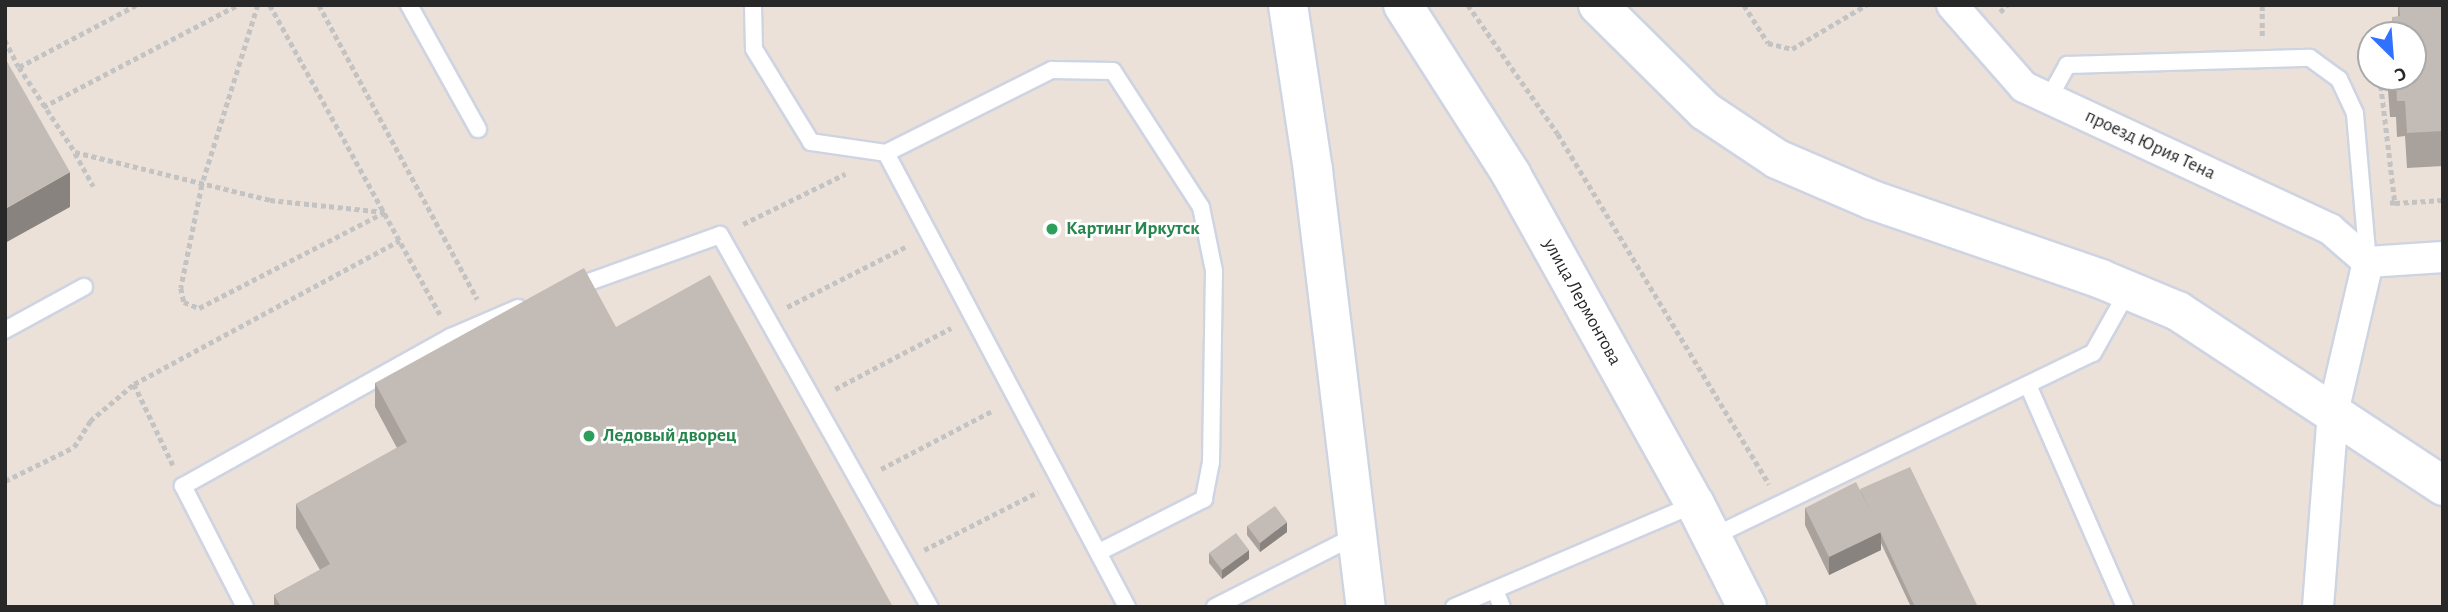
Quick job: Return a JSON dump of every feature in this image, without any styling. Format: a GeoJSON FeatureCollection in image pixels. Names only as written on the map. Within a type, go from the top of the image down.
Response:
{"type":"FeatureCollection","features":[{"type":"Feature","properties":{"kind":"main road"},"geometry":{"type":"LineString","coordinates":[[1288,5],[1313,171],[1355,536],[1366,607]]}},
{"type":"Feature","properties":{"kind":"main road","name":"улица Лермонтова"},"geometry":{"type":"LineString","coordinates":[[1403,5],[1511,174],[1703,520],[1747,607]]}},
{"type":"Feature","properties":{"kind":"main road"},"geometry":{"type":"LineString","coordinates":[[1598,5],[1706,111],[1777,159],[1872,200],[2128,291],[2211,329],[2443,486]]}},
{"type":"Feature","properties":{"kind":"street","name":"проезд Юрия Тена"},"geometry":{"type":"LineString","coordinates":[[1952,5],[2024,87],[2330,229],[2368,262]]}},
{"type":"Feature","properties":{"kind":"street"},"geometry":{"type":"LineString","coordinates":[[2318,607],[2333,412],[2368,262],[2443,257]]}},
{"type":"Feature","properties":{"kind":"lane"},"geometry":{"type":"LineString","coordinates":[[409,5],[478,129]]}},
{"type":"Feature","properties":{"kind":"lane"},"geometry":{"type":"LineString","coordinates":[[753,5],[754,49],[811,142],[886,153],[1052,70],[1113,71],[1200,207],[1214,271],[1211,462],[1204,499],[1099,552]]}},
{"type":"Feature","properties":{"kind":"lane"},"geometry":{"type":"LineString","coordinates":[[2049,98],[2067,65],[2310,58],[2339,79],[2355,114],[2368,262]]}},
{"type":"Feature","properties":{"kind":"lane"},"geometry":{"type":"LineString","coordinates":[[886,153],[1127,607]]}},
{"type":"Feature","properties":{"kind":"lane"},"geometry":{"type":"LineString","coordinates":[[245,607],[183,486],[487,319],[720,235],[930,607]]}},
{"type":"Feature","properties":{"kind":"lane"},"geometry":{"type":"LineString","coordinates":[[5,330],[84,287]]}},
{"type":"Feature","properties":{"kind":"lane"},"geometry":{"type":"LineString","coordinates":[[1454,607],[1495,590],[1703,520],[2028,385],[2093,353],[2128,291]]}},
{"type":"Feature","properties":{"kind":"lane"},"geometry":{"type":"LineString","coordinates":[[2028,385],[2124,607]]}},
{"type":"Feature","properties":{"kind":"lane"},"geometry":{"type":"LineString","coordinates":[[1216,607],[1355,536]]}},
{"type":"Feature","properties":{"kind":"lane"},"geometry":{"type":"LineString","coordinates":[[1495,590],[1502,607]]}},
{"type":"Feature","properties":{"kind":"path"},"geometry":{"type":"LineString","coordinates":[[19,67],[136,5]]}},
{"type":"Feature","properties":{"kind":"path"},"geometry":{"type":"LineString","coordinates":[[43,107],[237,5]]}},
{"type":"Feature","properties":{"kind":"path"},"geometry":{"type":"LineString","coordinates":[[258,5],[202,185],[181,288],[184,302],[199,308],[385,212]]}},
{"type":"Feature","properties":{"kind":"path"},"geometry":{"type":"LineString","coordinates":[[270,5],[452,337]]}},
{"type":"Feature","properties":{"kind":"path"},"geometry":{"type":"LineString","coordinates":[[320,5],[487,319]]}},
{"type":"Feature","properties":{"kind":"path"},"geometry":{"type":"LineString","coordinates":[[1468,5],[1558,134],[1759,465]]}},
{"type":"Feature","properties":{"kind":"path"},"geometry":{"type":"LineString","coordinates":[[1744,5],[1768,43],[1792,49],[1866,5]]}},
{"type":"Feature","properties":{"kind":"path"},"geometry":{"type":"LineString","coordinates":[[5,40],[43,107],[75,152],[93,186]]}},
{"type":"Feature","properties":{"kind":"path"},"geometry":{"type":"LineString","coordinates":[[75,152],[270,200],[385,212]]}},
{"type":"Feature","properties":{"kind":"path"},"geometry":{"type":"LineString","coordinates":[[720,235],[820,186]]}},
{"type":"Feature","properties":{"kind":"path"},"geometry":{"type":"LineString","coordinates":[[2395,203],[2443,200]]}},
{"type":"Feature","properties":{"kind":"path"},"geometry":{"type":"LineString","coordinates":[[767,317],[930,234]]}},
{"type":"Feature","properties":{"kind":"path"},"geometry":{"type":"LineString","coordinates":[[5,481],[74,447],[90,421],[134,384],[400,240]]}},
{"type":"Feature","properties":{"kind":"path"},"geometry":{"type":"LineString","coordinates":[[813,400],[974,317]]}},
{"type":"Feature","properties":{"kind":"path"},"geometry":{"type":"LineString","coordinates":[[134,384],[183,486]]}},
{"type":"Feature","properties":{"kind":"path"},"geometry":{"type":"LineString","coordinates":[[859,480],[1017,398]]}},
{"type":"Feature","properties":{"kind":"path"},"geometry":{"type":"LineString","coordinates":[[904,560],[1061,481]]}},
{"type":"Feature","properties":{"kind":"building"},"geometry":{"type":"Polygon","coordinates":[[[2399,5],[2443,5],[2443,131],[2407,133],[2405,101],[2397,101],[2396,91],[2427,91],[2427,21],[2392,21],[2392,17],[2400,16],[2399,5]]]}},
{"type":"Feature","properties":{"kind":"building"},"geometry":{"type":"Polygon","coordinates":[[[5,58],[70,172],[5,209],[5,58]]]}},
{"type":"Feature","properties":{"kind":"building","name":"Ледовый дворец"},"geometry":{"type":"Polygon","coordinates":[[[584,268],[616,327],[710,275],[893,607],[281,607],[274,595],[330,564],[296,504],[407,442],[375,383],[584,268]]]}},
{"type":"Feature","properties":{"kind":"building"},"geometry":{"type":"Polygon","coordinates":[[[1910,467],[1978,607],[1915,607],[1860,489],[1910,467]]]}},
{"type":"Feature","properties":{"kind":"building"},"geometry":{"type":"Polygon","coordinates":[[[1856,482],[1881,532],[1829,557],[1805,508],[1856,482]]]}},
{"type":"Feature","properties":{"kind":"building"},"geometry":{"type":"Polygon","coordinates":[[[1275,506],[1287,522],[1260,543],[1247,526],[1275,506]]]}},
{"type":"Feature","properties":{"kind":"building"},"geometry":{"type":"Polygon","coordinates":[[[1236,533],[1249,550],[1222,570],[1209,553],[1236,533]]]}},
{"type":"Feature","properties":{"kind":"place","name":"Картинг Иркутск"},"geometry":{"type":"Point","coordinates":[1052,229]}},
{"type":"Feature","properties":{"kind":"place","name":"Ледовый дворец"},"geometry":{"type":"Point","coordinates":[589,436]}}]}
